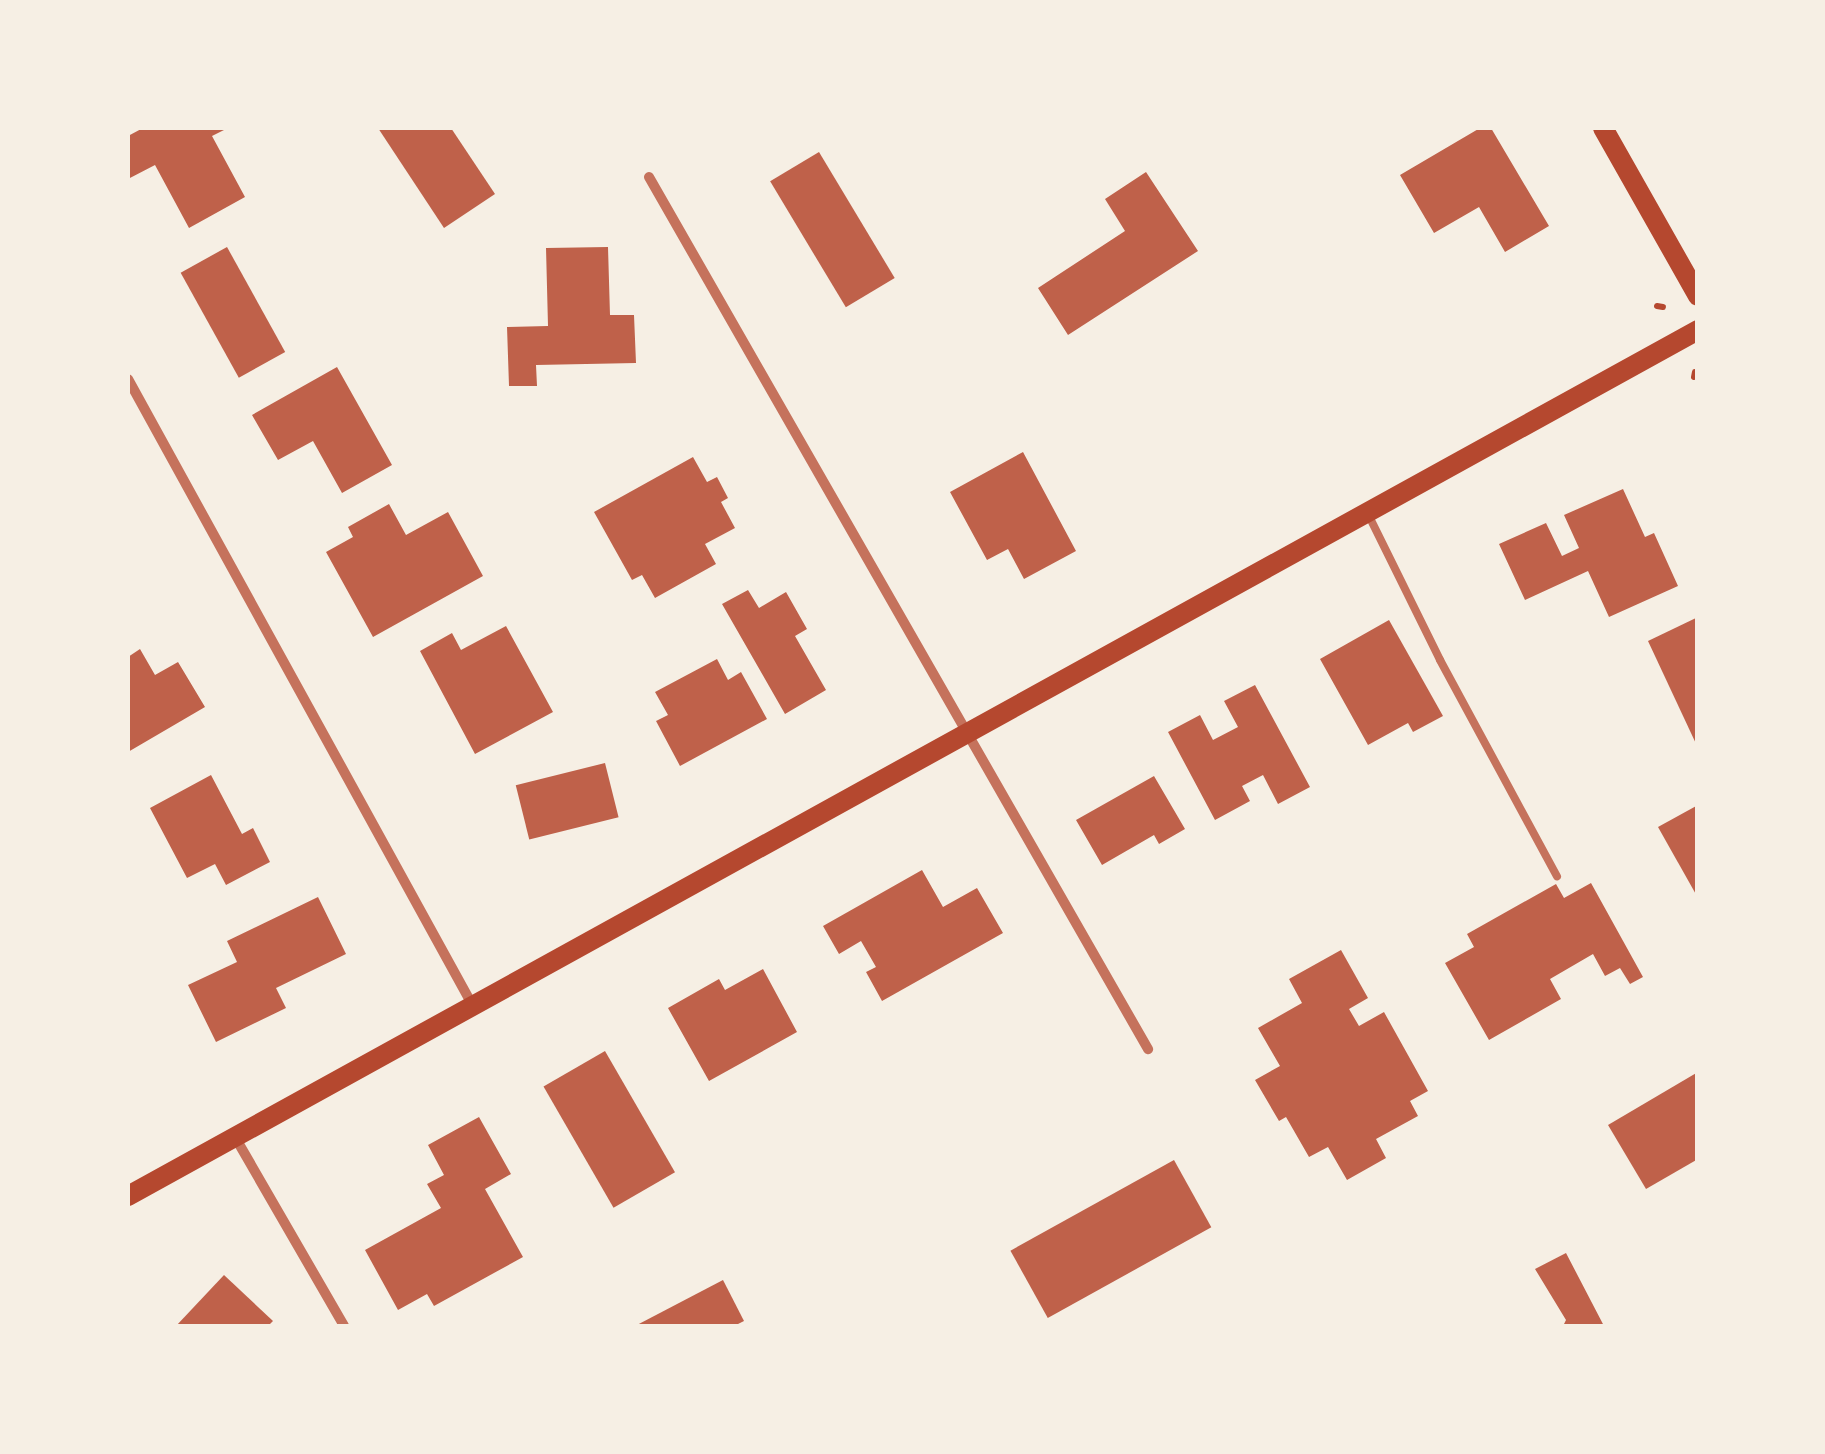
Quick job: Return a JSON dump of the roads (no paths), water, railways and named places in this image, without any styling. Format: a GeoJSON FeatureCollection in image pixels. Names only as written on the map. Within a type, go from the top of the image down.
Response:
{"type":"FeatureCollection","features":[{"type":"Feature","properties":{"kind":"main road"},"geometry":{"type":"LineString","coordinates":[[1604,128],[1698,296]]}},
{"type":"Feature","properties":{"kind":"main road"},"geometry":{"type":"LineString","coordinates":[[128,1196],[1698,330]]}},
{"type":"Feature","properties":{"kind":"street"},"geometry":{"type":"LineString","coordinates":[[649,177],[1148,1050]]}},
{"type":"Feature","properties":{"kind":"street"},"geometry":{"type":"LineString","coordinates":[[128,379],[473,1006]]}},
{"type":"Feature","properties":{"kind":"street"},"geometry":{"type":"LineString","coordinates":[[234,1137],[344,1326]]}},
{"type":"Feature","properties":{"kind":"lane"},"geometry":{"type":"LineString","coordinates":[[1368,512],[1440,660],[1558,876]]}}]}
